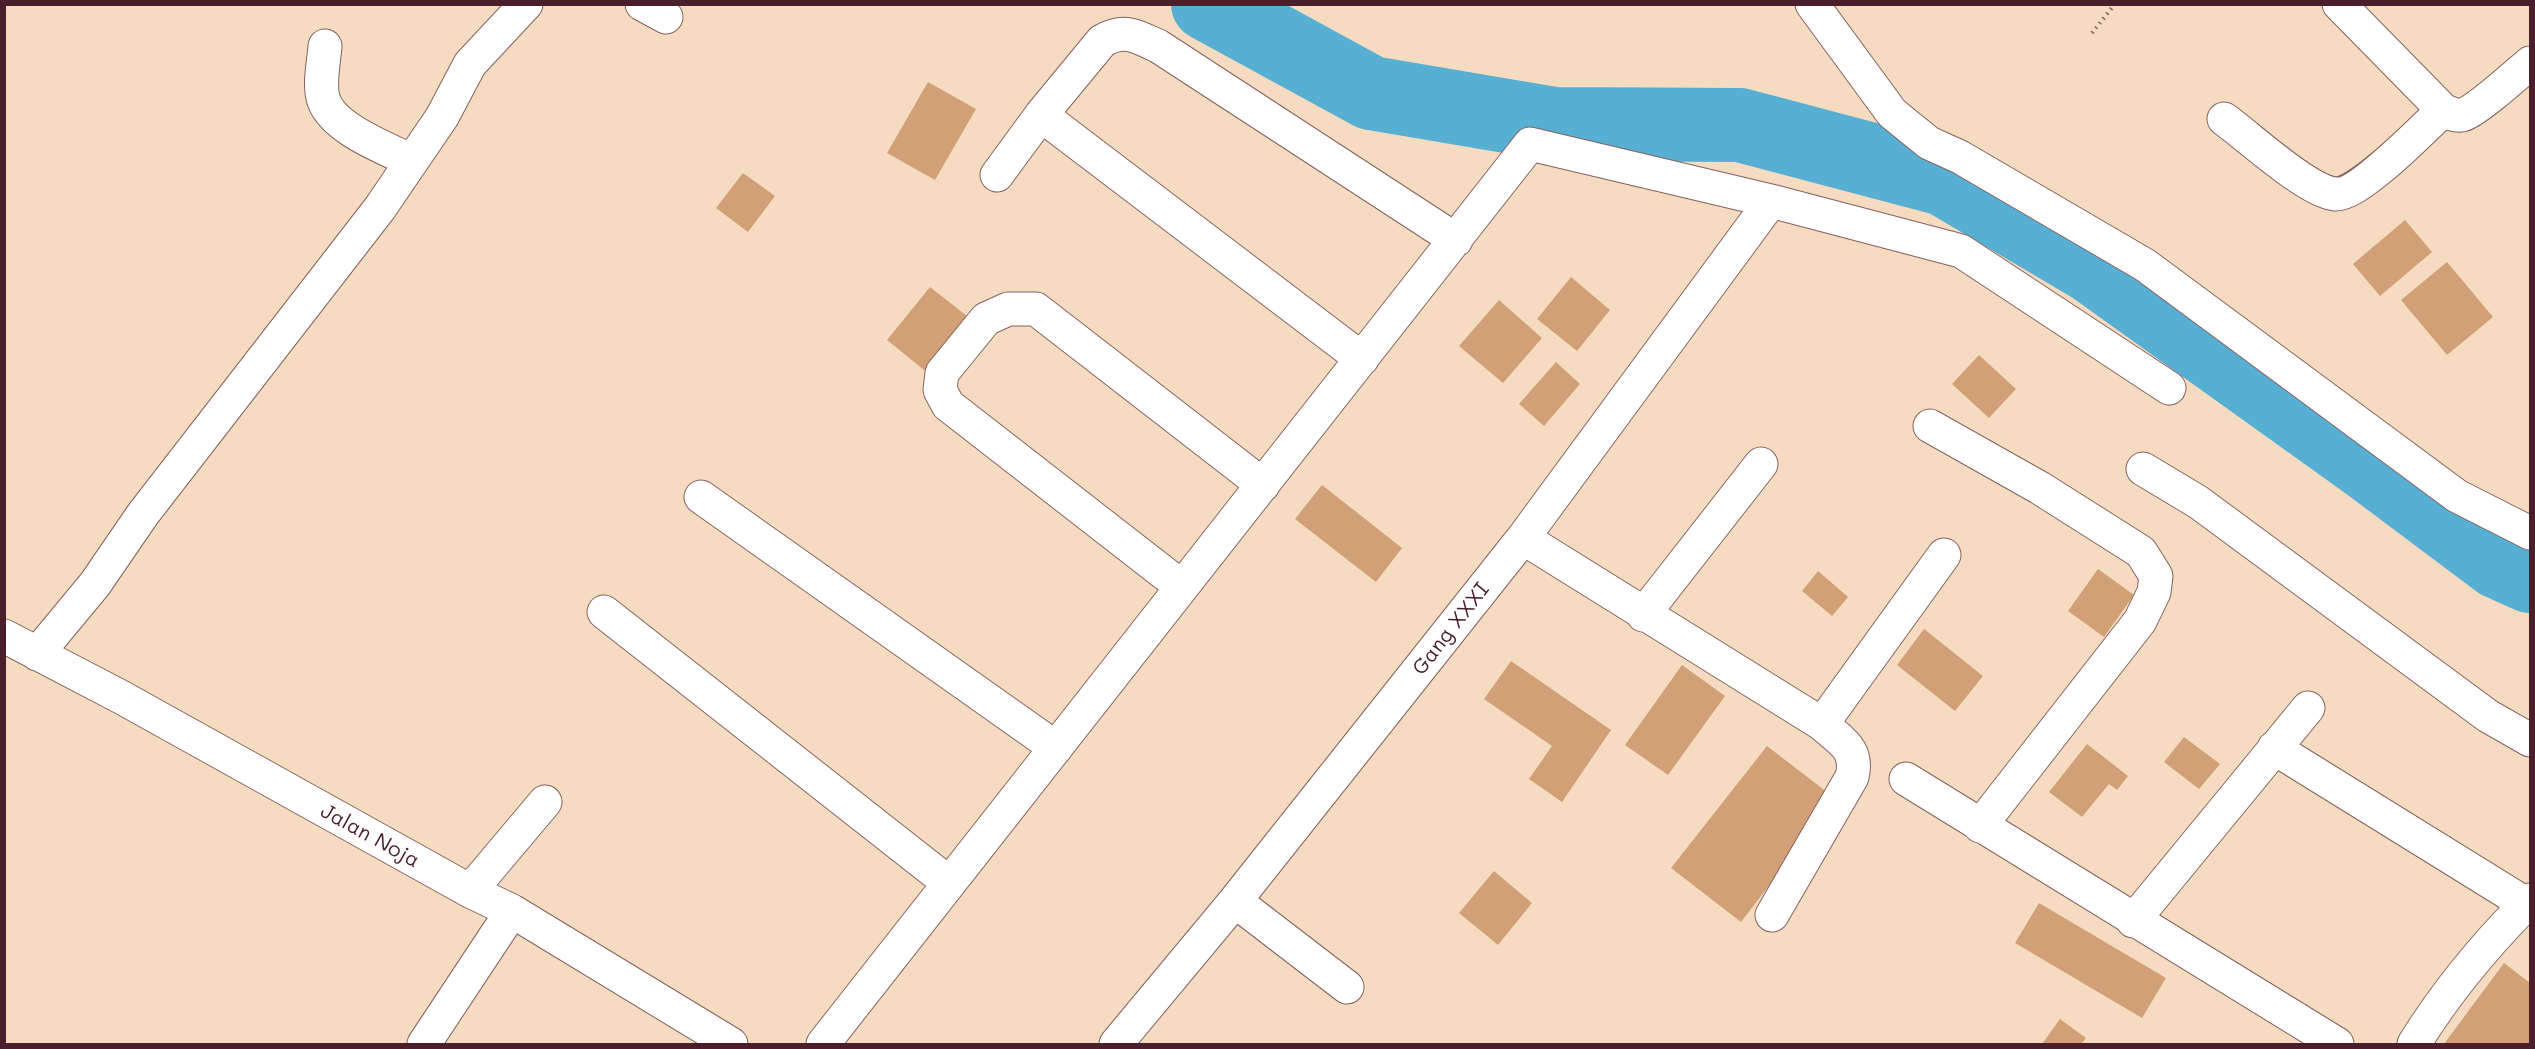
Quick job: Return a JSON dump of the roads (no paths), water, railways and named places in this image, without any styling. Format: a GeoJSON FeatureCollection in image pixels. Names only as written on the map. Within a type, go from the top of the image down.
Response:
{"type":"FeatureCollection","features":[{"type":"Feature","properties":{"kind":"street"},"geometry":{"type":"LineString","coordinates":[[37,654],[95,584],[142,513],[380,208],[442,117],[470,64],[526,4]]}},
{"type":"Feature","properties":{"kind":"street"},"geometry":{"type":"LineString","coordinates":[[1812,4],[1892,113],[1929,143],[1960,158],[2145,265],[2457,496],[2530,533]]}},
{"type":"Feature","properties":{"kind":"street"},"geometry":{"type":"LineString","coordinates":[[2339,4],[2444,110],[2452,115],[2463,115],[2530,63]]}},
{"type":"Feature","properties":{"kind":"street"},"geometry":{"type":"LineString","coordinates":[[997,175],[1041,115],[1102,41],[1114,34],[1128,33],[1158,46],[1456,240]]}},
{"type":"Feature","properties":{"kind":"street"},"geometry":{"type":"LineString","coordinates":[[325,46],[322,96],[331,114],[363,138],[412,161]]}},
{"type":"Feature","properties":{"kind":"street"},"geometry":{"type":"LineString","coordinates":[[2224,118],[2301,178],[2319,189],[2337,194],[2362,184],[2444,110]]}},
{"type":"Feature","properties":{"kind":"street"},"geometry":{"type":"LineString","coordinates":[[1041,115],[1362,359]]}},
{"type":"Feature","properties":{"kind":"street"},"geometry":{"type":"LineString","coordinates":[[823,1044],[1530,144],[1772,201],[1961,251],[2169,388]]}},
{"type":"Feature","properties":{"kind":"street","name":"Gang XXXI"},"geometry":{"type":"LineString","coordinates":[[1116,1044],[1235,902],[1523,538],[1772,201]]}},
{"type":"Feature","properties":{"kind":"street"},"geometry":{"type":"LineString","coordinates":[[1182,587],[948,405],[940,390],[942,373],[986,319],[1008,309],[1036,309],[1263,485]]}},
{"type":"Feature","properties":{"kind":"street"},"geometry":{"type":"LineString","coordinates":[[1930,426],[2040,488],[2142,552],[2156,576],[2154,592],[2140,621],[1980,826]]}},
{"type":"Feature","properties":{"kind":"street"},"geometry":{"type":"LineString","coordinates":[[1643,615],[1761,464]]}},
{"type":"Feature","properties":{"kind":"street"},"geometry":{"type":"LineString","coordinates":[[2143,469],[2199,502],[2488,716],[2530,740]]}},
{"type":"Feature","properties":{"kind":"street"},"geometry":{"type":"LineString","coordinates":[[701,497],[1056,748]]}},
{"type":"Feature","properties":{"kind":"street"},"geometry":{"type":"LineString","coordinates":[[1523,538],[1643,615],[1822,724],[1850,749],[1856,763],[1854,770],[1772,915]]}},
{"type":"Feature","properties":{"kind":"street"},"geometry":{"type":"LineString","coordinates":[[1822,724],[1944,555]]}},
{"type":"Feature","properties":{"kind":"street"},"geometry":{"type":"LineString","coordinates":[[604,612],[949,883]]}},
{"type":"Feature","properties":{"kind":"street","name":"Jalan Noja"},"geometry":{"type":"LineString","coordinates":[[4,636],[121,697],[470,891],[512,911],[731,1044]]}},
{"type":"Feature","properties":{"kind":"street"},"geometry":{"type":"LineString","coordinates":[[2133,921],[2308,708]]}},
{"type":"Feature","properties":{"kind":"street"},"geometry":{"type":"LineString","coordinates":[[2274,748],[2528,902],[2435,1011],[2414,1044]]}},
{"type":"Feature","properties":{"kind":"street"},"geometry":{"type":"LineString","coordinates":[[1906,779],[2133,921],[2337,1044]]}},
{"type":"Feature","properties":{"kind":"street"},"geometry":{"type":"LineString","coordinates":[[470,891],[545,802]]}},
{"type":"Feature","properties":{"kind":"street"},"geometry":{"type":"LineString","coordinates":[[1235,902],[1347,987]]}},
{"type":"Feature","properties":{"kind":"street"},"geometry":{"type":"LineString","coordinates":[[424,1044],[512,911]]}},
{"type":"Feature","properties":{"kind":"waterway"},"geometry":{"type":"LineString","coordinates":[[1208,4],[1371,93],[1554,124],[1740,125],[1944,179],[2093,267],[2368,464],[2499,562],[2530,576]]}}]}
